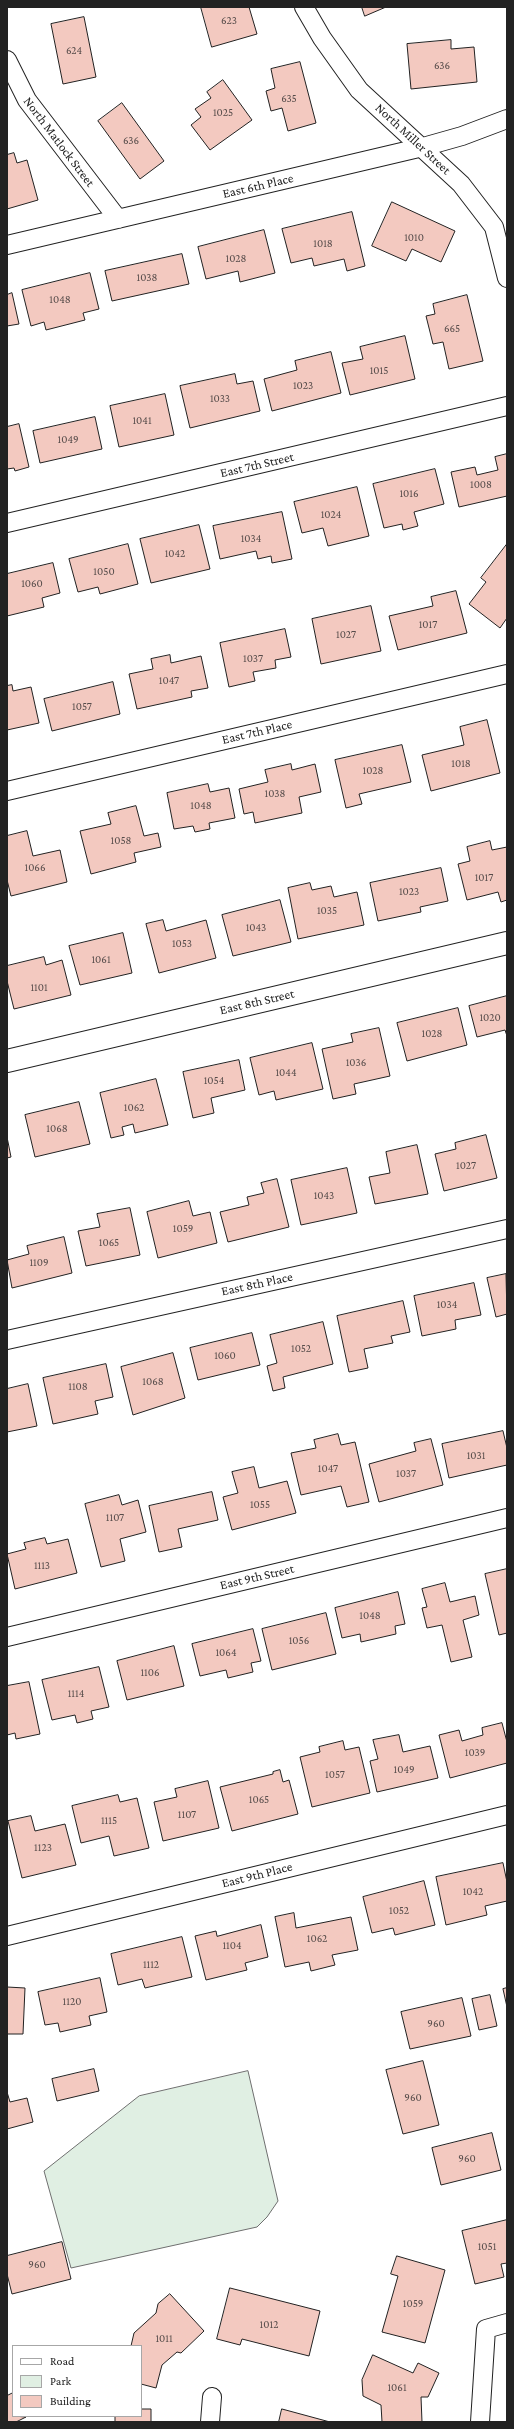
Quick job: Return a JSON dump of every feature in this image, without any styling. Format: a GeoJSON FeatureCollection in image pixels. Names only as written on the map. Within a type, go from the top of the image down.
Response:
{"type":"FeatureCollection","features":[{"type":"Feature","properties":{"kind":"street","name":"North Miller Street"},"geometry":{"type":"LineString","coordinates":[[304,7],[322,38],[359,90],[462,184],[494,228],[507,278]]}},
{"type":"Feature","properties":{"kind":"street","name":"North Matlock Street"},"geometry":{"type":"LineString","coordinates":[[7,60],[27,100],[118,219]]}},
{"type":"Feature","properties":{"kind":"street","name":"East 6th Place"},"geometry":{"type":"LineString","coordinates":[[7,245],[423,147],[462,136],[507,119]]}},
{"type":"Feature","properties":{"kind":"street","name":"East 7th Street"},"geometry":{"type":"LineString","coordinates":[[7,523],[507,406]]}},
{"type":"Feature","properties":{"kind":"street","name":"East 7th Place"},"geometry":{"type":"LineString","coordinates":[[7,790],[507,674]]}},
{"type":"Feature","properties":{"kind":"street","name":"East 8th Street"},"geometry":{"type":"LineString","coordinates":[[7,1060],[507,943]]}},
{"type":"Feature","properties":{"kind":"street","name":"East 8th Place"},"geometry":{"type":"LineString","coordinates":[[7,1340],[507,1229]]}},
{"type":"Feature","properties":{"kind":"street","name":"East 9th Street"},"geometry":{"type":"LineString","coordinates":[[7,1637],[507,1518]]}},
{"type":"Feature","properties":{"kind":"street","name":"East 9th Place"},"geometry":{"type":"LineString","coordinates":[[7,1936],[507,1815]]}},
{"type":"Feature","properties":{"kind":"street"},"geometry":{"type":"LineString","coordinates":[[480,2422],[486,2329],[507,2323]]}},
{"type":"Feature","properties":{"kind":"street"},"geometry":{"type":"LineString","coordinates":[[210,2422],[212,2397]]}},
{"type":"Feature","properties":{"kind":"green space"},"geometry":{"type":"Polygon","coordinates":[[[248,2071],[278,2201],[267,2217],[257,2227],[71,2268],[44,2171],[139,2096],[248,2071]]]}},
{"type":"Feature","properties":{"kind":"building"},"geometry":{"type":"Polygon","coordinates":[[[201,7],[249,7],[257,34],[212,47],[201,7]]]}},
{"type":"Feature","properties":{"kind":"building"},"geometry":{"type":"Polygon","coordinates":[[[362,7],[386,7],[365,16],[362,7]]]}},
{"type":"Feature","properties":{"kind":"building"},"geometry":{"type":"Polygon","coordinates":[[[84,17],[96,77],[63,84],[51,24],[84,17]]]}},
{"type":"Feature","properties":{"kind":"building"},"geometry":{"type":"Polygon","coordinates":[[[451,40],[451,49],[474,47],[477,82],[411,89],[407,44],[451,40]]]}},
{"type":"Feature","properties":{"kind":"building"},"geometry":{"type":"Polygon","coordinates":[[[300,62],[316,123],[288,131],[282,108],[271,111],[266,91],[275,88],[271,69],[300,62]]]}},
{"type":"Feature","properties":{"kind":"building"},"geometry":{"type":"Polygon","coordinates":[[[223,80],[252,120],[210,150],[191,125],[201,117],[195,109],[211,98],[207,92],[223,80]]]}},
{"type":"Feature","properties":{"kind":"building"},"geometry":{"type":"Polygon","coordinates":[[[122,103],[164,161],[140,179],[98,121],[122,103]]]}},
{"type":"Feature","properties":{"kind":"building"},"geometry":{"type":"Polygon","coordinates":[[[14,153],[17,163],[27,160],[38,200],[7,209],[7,155],[14,153]]]}},
{"type":"Feature","properties":{"kind":"building"},"geometry":{"type":"Polygon","coordinates":[[[392,202],[455,231],[441,262],[412,249],[406,261],[372,246],[392,202]]]}},
{"type":"Feature","properties":{"kind":"building"},"geometry":{"type":"Polygon","coordinates":[[[352,212],[365,266],[347,271],[344,259],[314,266],[312,258],[291,263],[282,229],[352,212]]]}},
{"type":"Feature","properties":{"kind":"building"},"geometry":{"type":"Polygon","coordinates":[[[264,230],[275,273],[240,282],[238,271],[206,279],[198,247],[264,230]]]}},
{"type":"Feature","properties":{"kind":"building"},"geometry":{"type":"Polygon","coordinates":[[[182,254],[189,284],[112,301],[105,271],[182,254]]]}},
{"type":"Feature","properties":{"kind":"building"},"geometry":{"type":"Polygon","coordinates":[[[90,273],[99,309],[83,313],[85,320],[46,330],[44,322],[31,326],[22,290],[90,273]]]}},
{"type":"Feature","properties":{"kind":"building"},"geometry":{"type":"Polygon","coordinates":[[[12,293],[19,324],[7,326],[7,295],[12,293]]]}},
{"type":"Feature","properties":{"kind":"building"},"geometry":{"type":"Polygon","coordinates":[[[467,295],[483,361],[449,369],[443,342],[433,344],[426,316],[435,314],[433,304],[467,295]]]}},
{"type":"Feature","properties":{"kind":"building"},"geometry":{"type":"Polygon","coordinates":[[[405,336],[415,379],[350,395],[342,363],[363,359],[360,347],[405,336]]]}},
{"type":"Feature","properties":{"kind":"building"},"geometry":{"type":"Polygon","coordinates":[[[331,352],[341,393],[272,411],[264,379],[297,370],[295,361],[331,352]]]}},
{"type":"Feature","properties":{"kind":"building"},"geometry":{"type":"Polygon","coordinates":[[[235,374],[237,384],[253,381],[260,411],[190,428],[180,386],[235,374]]]}},
{"type":"Feature","properties":{"kind":"building"},"geometry":{"type":"Polygon","coordinates":[[[165,394],[174,435],[119,447],[110,406],[165,394]]]}},
{"type":"Feature","properties":{"kind":"building"},"geometry":{"type":"Polygon","coordinates":[[[95,417],[102,449],[40,463],[33,431],[95,417]]]}},
{"type":"Feature","properties":{"kind":"building"},"geometry":{"type":"Polygon","coordinates":[[[19,424],[29,467],[15,471],[14,468],[7,469],[7,427],[19,424]]]}},
{"type":"Feature","properties":{"kind":"building"},"geometry":{"type":"Polygon","coordinates":[[[507,454],[507,496],[459,507],[451,472],[475,467],[477,475],[498,470],[495,457],[507,454]]]}},
{"type":"Feature","properties":{"kind":"building"},"geometry":{"type":"Polygon","coordinates":[[[435,469],[444,504],[414,512],[418,526],[403,530],[402,524],[384,528],[373,484],[435,469]]]}},
{"type":"Feature","properties":{"kind":"building"},"geometry":{"type":"Polygon","coordinates":[[[357,487],[369,536],[328,546],[323,528],[302,533],[294,502],[357,487]]]}},
{"type":"Feature","properties":{"kind":"building"},"geometry":{"type":"Polygon","coordinates":[[[282,512],[292,559],[272,563],[271,556],[258,559],[256,551],[220,559],[213,526],[282,512]]]}},
{"type":"Feature","properties":{"kind":"building"},"geometry":{"type":"Polygon","coordinates":[[[199,525],[210,569],[151,583],[140,539],[199,525]]]}},
{"type":"Feature","properties":{"kind":"building"},"geometry":{"type":"Polygon","coordinates":[[[128,544],[138,584],[100,594],[98,587],[78,592],[69,559],[128,544]]]}},
{"type":"Feature","properties":{"kind":"building"},"geometry":{"type":"Polygon","coordinates":[[[507,544],[507,618],[500,628],[469,604],[486,582],[481,578],[507,544]]]}},
{"type":"Feature","properties":{"kind":"building"},"geometry":{"type":"Polygon","coordinates":[[[53,563],[60,593],[42,598],[44,607],[7,616],[7,574],[53,563]]]}},
{"type":"Feature","properties":{"kind":"building"},"geometry":{"type":"Polygon","coordinates":[[[456,591],[467,633],[398,650],[389,616],[433,606],[431,597],[456,591]]]}},
{"type":"Feature","properties":{"kind":"building"},"geometry":{"type":"Polygon","coordinates":[[[371,606],[381,651],[321,664],[312,619],[371,606]]]}},
{"type":"Feature","properties":{"kind":"building"},"geometry":{"type":"Polygon","coordinates":[[[285,629],[291,657],[275,660],[276,668],[253,672],[255,681],[229,687],[220,643],[285,629]]]}},
{"type":"Feature","properties":{"kind":"building"},"geometry":{"type":"Polygon","coordinates":[[[170,655],[171,663],[201,656],[208,688],[191,691],[192,697],[137,709],[129,674],[153,669],[151,659],[170,655]]]}},
{"type":"Feature","properties":{"kind":"building"},"geometry":{"type":"Polygon","coordinates":[[[113,682],[120,714],[52,731],[44,699],[113,682]]]}},
{"type":"Feature","properties":{"kind":"building"},"geometry":{"type":"Polygon","coordinates":[[[12,685],[13,691],[31,687],[39,723],[7,730],[7,686],[12,685]]]}},
{"type":"Feature","properties":{"kind":"building"},"geometry":{"type":"Polygon","coordinates":[[[487,720],[500,773],[431,791],[422,755],[464,745],[460,727],[487,720]]]}},
{"type":"Feature","properties":{"kind":"building"},"geometry":{"type":"Polygon","coordinates":[[[402,745],[411,782],[359,794],[362,804],[346,808],[335,760],[402,745]]]}},
{"type":"Feature","properties":{"kind":"building"},"geometry":{"type":"Polygon","coordinates":[[[291,764],[292,770],[315,764],[321,792],[299,797],[302,813],[255,823],[253,812],[244,814],[239,789],[268,782],[265,770],[291,764]]]}},
{"type":"Feature","properties":{"kind":"building"},"geometry":{"type":"Polygon","coordinates":[[[208,784],[210,792],[229,788],[235,818],[209,823],[210,829],[195,832],[193,826],[174,829],[167,793],[208,784]]]}},
{"type":"Feature","properties":{"kind":"building"},"geometry":{"type":"Polygon","coordinates":[[[136,806],[144,836],[158,833],[161,847],[134,853],[136,862],[91,874],[80,831],[111,824],[108,813],[136,806]]]}},
{"type":"Feature","properties":{"kind":"building"},"geometry":{"type":"Polygon","coordinates":[[[27,831],[33,856],[60,850],[67,882],[11,896],[7,880],[7,836],[27,831]]]}},
{"type":"Feature","properties":{"kind":"building"},"geometry":{"type":"Polygon","coordinates":[[[490,841],[492,850],[507,847],[507,900],[501,902],[498,892],[467,900],[458,864],[470,861],[467,847],[490,841]]]}},
{"type":"Feature","properties":{"kind":"building"},"geometry":{"type":"Polygon","coordinates":[[[441,868],[448,901],[420,907],[421,912],[378,921],[370,883],[441,868]]]}},
{"type":"Feature","properties":{"kind":"building"},"geometry":{"type":"Polygon","coordinates":[[[310,883],[312,890],[331,886],[334,897],[357,892],[364,925],[298,939],[288,888],[310,883]]]}},
{"type":"Feature","properties":{"kind":"building"},"geometry":{"type":"Polygon","coordinates":[[[280,900],[291,942],[233,956],[222,915],[280,900]]]}},
{"type":"Feature","properties":{"kind":"building"},"geometry":{"type":"Polygon","coordinates":[[[163,920],[166,931],[206,920],[216,958],[159,973],[146,924],[163,920]]]}},
{"type":"Feature","properties":{"kind":"building"},"geometry":{"type":"Polygon","coordinates":[[[123,933],[132,973],[80,985],[69,946],[123,933]]]}},
{"type":"Feature","properties":{"kind":"building"},"geometry":{"type":"Polygon","coordinates":[[[44,957],[46,965],[62,960],[71,995],[14,1009],[7,981],[7,966],[44,957]]]}},
{"type":"Feature","properties":{"kind":"building"},"geometry":{"type":"Polygon","coordinates":[[[507,996],[507,1036],[505,1030],[477,1037],[469,1006],[507,996]]]}},
{"type":"Feature","properties":{"kind":"building"},"geometry":{"type":"Polygon","coordinates":[[[458,1008],[467,1045],[407,1061],[397,1023],[458,1008]]]}},
{"type":"Feature","properties":{"kind":"building"},"geometry":{"type":"Polygon","coordinates":[[[379,1028],[390,1076],[354,1084],[356,1094],[333,1099],[322,1049],[353,1042],[351,1034],[379,1028]]]}},
{"type":"Feature","properties":{"kind":"building"},"geometry":{"type":"Polygon","coordinates":[[[312,1043],[323,1089],[276,1100],[274,1091],[259,1095],[250,1058],[312,1043]]]}},
{"type":"Feature","properties":{"kind":"building"},"geometry":{"type":"Polygon","coordinates":[[[239,1060],[245,1090],[211,1098],[214,1113],[193,1118],[183,1072],[239,1060]]]}},
{"type":"Feature","properties":{"kind":"building"},"geometry":{"type":"Polygon","coordinates":[[[156,1079],[168,1125],[135,1133],[133,1124],[122,1127],[124,1135],[111,1138],[100,1093],[156,1079]]]}},
{"type":"Feature","properties":{"kind":"building"},"geometry":{"type":"Polygon","coordinates":[[[79,1102],[90,1144],[35,1157],[25,1115],[79,1102]]]}},
{"type":"Feature","properties":{"kind":"building"},"geometry":{"type":"Polygon","coordinates":[[[486,1135],[497,1178],[444,1191],[435,1154],[456,1149],[455,1143],[486,1135]]]}},
{"type":"Feature","properties":{"kind":"building"},"geometry":{"type":"Polygon","coordinates":[[[7,1137],[11,1157],[7,1158],[7,1137]]]}},
{"type":"Feature","properties":{"kind":"building"},"geometry":{"type":"Polygon","coordinates":[[[417,1145],[428,1194],[375,1204],[369,1177],[390,1173],[386,1152],[417,1145]]]}},
{"type":"Feature","properties":{"kind":"building"},"geometry":{"type":"Polygon","coordinates":[[[347,1168],[357,1213],[301,1225],[291,1180],[347,1168]]]}},
{"type":"Feature","properties":{"kind":"building"},"geometry":{"type":"Polygon","coordinates":[[[277,1179],[289,1227],[228,1242],[220,1212],[249,1205],[247,1197],[264,1193],[261,1183],[277,1179]]]}},
{"type":"Feature","properties":{"kind":"building"},"geometry":{"type":"Polygon","coordinates":[[[189,1201],[193,1216],[210,1212],[217,1243],[158,1258],[147,1212],[189,1201]]]}},
{"type":"Feature","properties":{"kind":"building"},"geometry":{"type":"Polygon","coordinates":[[[130,1208],[140,1255],[86,1266],[78,1231],[100,1227],[97,1214],[130,1208]]]}},
{"type":"Feature","properties":{"kind":"building"},"geometry":{"type":"Polygon","coordinates":[[[64,1237],[72,1273],[12,1288],[7,1260],[29,1254],[27,1246],[64,1237]]]}},
{"type":"Feature","properties":{"kind":"building"},"geometry":{"type":"Polygon","coordinates":[[[506,1274],[507,1314],[496,1317],[487,1278],[506,1274]]]}},
{"type":"Feature","properties":{"kind":"building"},"geometry":{"type":"Polygon","coordinates":[[[474,1283],[481,1315],[455,1320],[456,1329],[422,1336],[414,1296],[474,1283]]]}},
{"type":"Feature","properties":{"kind":"building"},"geometry":{"type":"Polygon","coordinates":[[[403,1301],[410,1332],[391,1336],[393,1343],[364,1349],[368,1368],[349,1372],[337,1316],[403,1301]]]}},
{"type":"Feature","properties":{"kind":"building"},"geometry":{"type":"Polygon","coordinates":[[[323,1322],[333,1364],[283,1377],[285,1388],[273,1391],[267,1366],[277,1363],[270,1335],[323,1322]]]}},
{"type":"Feature","properties":{"kind":"building"},"geometry":{"type":"Polygon","coordinates":[[[252,1333],[260,1365],[198,1380],[190,1348],[252,1333]]]}},
{"type":"Feature","properties":{"kind":"building"},"geometry":{"type":"Polygon","coordinates":[[[173,1353],[185,1398],[133,1415],[121,1367],[173,1353]]]}},
{"type":"Feature","properties":{"kind":"building"},"geometry":{"type":"Polygon","coordinates":[[[106,1364],[113,1397],[95,1401],[98,1414],[53,1424],[43,1378],[106,1364]]]}},
{"type":"Feature","properties":{"kind":"building"},"geometry":{"type":"Polygon","coordinates":[[[28,1384],[37,1426],[7,1432],[7,1389],[28,1384]]]}},
{"type":"Feature","properties":{"kind":"building"},"geometry":{"type":"Polygon","coordinates":[[[503,1431],[507,1448],[507,1465],[449,1478],[442,1444],[503,1431]]]}},
{"type":"Feature","properties":{"kind":"building"},"geometry":{"type":"Polygon","coordinates":[[[338,1434],[341,1445],[355,1442],[369,1502],[347,1507],[341,1486],[301,1495],[291,1453],[316,1448],[314,1440],[338,1434]]]}},
{"type":"Feature","properties":{"kind":"building"},"geometry":{"type":"Polygon","coordinates":[[[431,1439],[443,1485],[379,1502],[369,1464],[416,1451],[414,1443],[431,1439]]]}},
{"type":"Feature","properties":{"kind":"building"},"geometry":{"type":"Polygon","coordinates":[[[254,1467],[259,1488],[287,1481],[296,1513],[232,1530],[223,1497],[238,1493],[232,1472],[254,1467]]]}},
{"type":"Feature","properties":{"kind":"building"},"geometry":{"type":"Polygon","coordinates":[[[212,1492],[218,1520],[178,1529],[182,1547],[159,1552],[149,1506],[212,1492]]]}},
{"type":"Feature","properties":{"kind":"building"},"geometry":{"type":"Polygon","coordinates":[[[119,1495],[122,1505],[138,1500],[146,1532],[120,1539],[125,1561],[101,1567],[85,1504],[119,1495]]]}},
{"type":"Feature","properties":{"kind":"building"},"geometry":{"type":"Polygon","coordinates":[[[45,1538],[47,1544],[68,1539],[77,1573],[15,1589],[7,1554],[26,1549],[24,1543],[45,1538]]]}},
{"type":"Feature","properties":{"kind":"building"},"geometry":{"type":"Polygon","coordinates":[[[507,1569],[507,1633],[499,1635],[485,1574],[507,1569]]]}},
{"type":"Feature","properties":{"kind":"building"},"geometry":{"type":"Polygon","coordinates":[[[445,1583],[450,1602],[475,1596],[479,1615],[463,1620],[472,1657],[451,1662],[442,1625],[427,1628],[422,1608],[427,1607],[422,1589],[445,1583]]]}},
{"type":"Feature","properties":{"kind":"building"},"geometry":{"type":"Polygon","coordinates":[[[398,1592],[405,1624],[395,1626],[396,1634],[361,1642],[360,1634],[342,1638],[335,1608],[398,1592]]]}},
{"type":"Feature","properties":{"kind":"building"},"geometry":{"type":"Polygon","coordinates":[[[326,1613],[336,1654],[272,1670],[262,1629],[326,1613]]]}},
{"type":"Feature","properties":{"kind":"building"},"geometry":{"type":"Polygon","coordinates":[[[253,1629],[261,1661],[251,1663],[253,1672],[228,1678],[226,1670],[200,1676],[192,1644],[253,1629]]]}},
{"type":"Feature","properties":{"kind":"building"},"geometry":{"type":"Polygon","coordinates":[[[174,1646],[184,1686],[127,1700],[117,1661],[174,1646]]]}},
{"type":"Feature","properties":{"kind":"building"},"geometry":{"type":"Polygon","coordinates":[[[99,1667],[109,1707],[91,1711],[93,1719],[77,1723],[75,1715],[52,1720],[42,1680],[99,1667]]]}},
{"type":"Feature","properties":{"kind":"building"},"geometry":{"type":"Polygon","coordinates":[[[29,1682],[40,1734],[16,1739],[15,1733],[7,1735],[7,1686],[29,1682]]]}},
{"type":"Feature","properties":{"kind":"building"},"geometry":{"type":"Polygon","coordinates":[[[502,1723],[507,1742],[507,1763],[450,1778],[439,1735],[459,1730],[462,1741],[483,1735],[482,1728],[502,1723]]]}},
{"type":"Feature","properties":{"kind":"building"},"geometry":{"type":"Polygon","coordinates":[[[399,1735],[403,1752],[430,1746],[438,1778],[377,1792],[370,1761],[378,1759],[373,1740],[399,1735]]]}},
{"type":"Feature","properties":{"kind":"building"},"geometry":{"type":"Polygon","coordinates":[[[343,1741],[345,1750],[359,1747],[370,1793],[312,1807],[300,1757],[320,1752],[319,1747],[343,1741]]]}},
{"type":"Feature","properties":{"kind":"building"},"geometry":{"type":"Polygon","coordinates":[[[280,1770],[283,1782],[289,1780],[298,1814],[232,1831],[220,1787],[273,1774],[273,1772],[280,1770]]]}},
{"type":"Feature","properties":{"kind":"building"},"geometry":{"type":"Polygon","coordinates":[[[208,1781],[219,1828],[163,1841],[154,1802],[177,1797],[175,1789],[208,1781]]]}},
{"type":"Feature","properties":{"kind":"building"},"geometry":{"type":"Polygon","coordinates":[[[118,1795],[120,1802],[137,1798],[149,1848],[114,1856],[109,1836],[81,1843],[72,1806],[118,1795]]]}},
{"type":"Feature","properties":{"kind":"building"},"geometry":{"type":"Polygon","coordinates":[[[31,1816],[35,1831],[65,1824],[76,1865],[22,1878],[8,1821],[31,1816]]]}},
{"type":"Feature","properties":{"kind":"building"},"geometry":{"type":"Polygon","coordinates":[[[503,1863],[507,1882],[507,1901],[485,1906],[487,1915],[446,1925],[436,1877],[503,1863]]]}},
{"type":"Feature","properties":{"kind":"building"},"geometry":{"type":"Polygon","coordinates":[[[424,1881],[435,1925],[395,1935],[393,1928],[372,1933],[363,1897],[424,1881]]]}},
{"type":"Feature","properties":{"kind":"building"},"geometry":{"type":"Polygon","coordinates":[[[294,1913],[296,1928],[351,1917],[358,1950],[332,1955],[335,1965],[311,1971],[309,1962],[285,1967],[275,1917],[294,1913]]]}},
{"type":"Feature","properties":{"kind":"building"},"geometry":{"type":"Polygon","coordinates":[[[261,1925],[268,1957],[245,1963],[247,1970],[206,1980],[195,1936],[216,1931],[217,1936],[261,1925]]]}},
{"type":"Feature","properties":{"kind":"building"},"geometry":{"type":"Polygon","coordinates":[[[182,1937],[192,1977],[145,1988],[142,1979],[118,1985],[111,1954],[182,1937]]]}},
{"type":"Feature","properties":{"kind":"building"},"geometry":{"type":"Polygon","coordinates":[[[100,1978],[107,2012],[89,2016],[91,2025],[60,2032],[58,2023],[45,2025],[38,1992],[100,1978]]]}},
{"type":"Feature","properties":{"kind":"building"},"geometry":{"type":"Polygon","coordinates":[[[7,1987],[25,1988],[23,2034],[7,2034],[7,1987]]]}},
{"type":"Feature","properties":{"kind":"building"},"geometry":{"type":"Polygon","coordinates":[[[507,1988],[507,2007],[503,1989],[507,1988]]]}},
{"type":"Feature","properties":{"kind":"building"},"geometry":{"type":"Polygon","coordinates":[[[490,1995],[497,2026],[479,2030],[472,1999],[490,1995]]]}},
{"type":"Feature","properties":{"kind":"building"},"geometry":{"type":"Polygon","coordinates":[[[462,1998],[471,2036],[410,2049],[401,2012],[462,1998]]]}},
{"type":"Feature","properties":{"kind":"building"},"geometry":{"type":"Polygon","coordinates":[[[423,2061],[439,2125],[403,2134],[386,2070],[423,2061]]]}},
{"type":"Feature","properties":{"kind":"building"},"geometry":{"type":"Polygon","coordinates":[[[94,2069],[99,2091],[57,2101],[52,2079],[94,2069]]]}},
{"type":"Feature","properties":{"kind":"building"},"geometry":{"type":"Polygon","coordinates":[[[7,2092],[10,2102],[27,2098],[33,2122],[7,2129],[7,2092]]]}},
{"type":"Feature","properties":{"kind":"building"},"geometry":{"type":"Polygon","coordinates":[[[492,2133],[501,2170],[441,2185],[432,2148],[492,2133]]]}},
{"type":"Feature","properties":{"kind":"building"},"geometry":{"type":"Polygon","coordinates":[[[507,2220],[507,2263],[501,2264],[504,2277],[475,2284],[462,2231],[507,2220]]]}},
{"type":"Feature","properties":{"kind":"building"},"geometry":{"type":"Polygon","coordinates":[[[62,2242],[71,2279],[12,2294],[7,2274],[7,2256],[62,2242]]]}},
{"type":"Feature","properties":{"kind":"building"},"geometry":{"type":"Polygon","coordinates":[[[397,2256],[445,2270],[425,2343],[382,2332],[398,2276],[391,2274],[397,2256]]]}},
{"type":"Feature","properties":{"kind":"building"},"geometry":{"type":"Polygon","coordinates":[[[230,2288],[320,2311],[309,2356],[242,2339],[240,2345],[217,2339],[230,2288]]]}},
{"type":"Feature","properties":{"kind":"building"},"geometry":{"type":"Polygon","coordinates":[[[170,2294],[204,2331],[181,2353],[177,2352],[162,2365],[156,2388],[142,2384],[142,2345],[131,2345],[134,2333],[156,2313],[158,2304],[170,2294]]]}},
{"type":"Feature","properties":{"kind":"building"},"geometry":{"type":"Polygon","coordinates":[[[373,2355],[413,2373],[418,2363],[439,2373],[428,2397],[421,2397],[422,2422],[382,2422],[381,2405],[363,2396],[362,2380],[373,2355]]]}},
{"type":"Feature","properties":{"kind":"building"},"geometry":{"type":"Polygon","coordinates":[[[12,2394],[12,2417],[26,2417],[16,2422],[7,2422],[7,2396],[12,2394]]]}},
{"type":"Feature","properties":{"kind":"building"},"geometry":{"type":"Polygon","coordinates":[[[142,2409],[151,2409],[151,2422],[115,2422],[115,2417],[142,2417],[142,2409]]]}},
{"type":"Feature","properties":{"kind":"building"},"geometry":{"type":"Polygon","coordinates":[[[282,2409],[330,2422],[279,2422],[282,2409]]]}}]}
